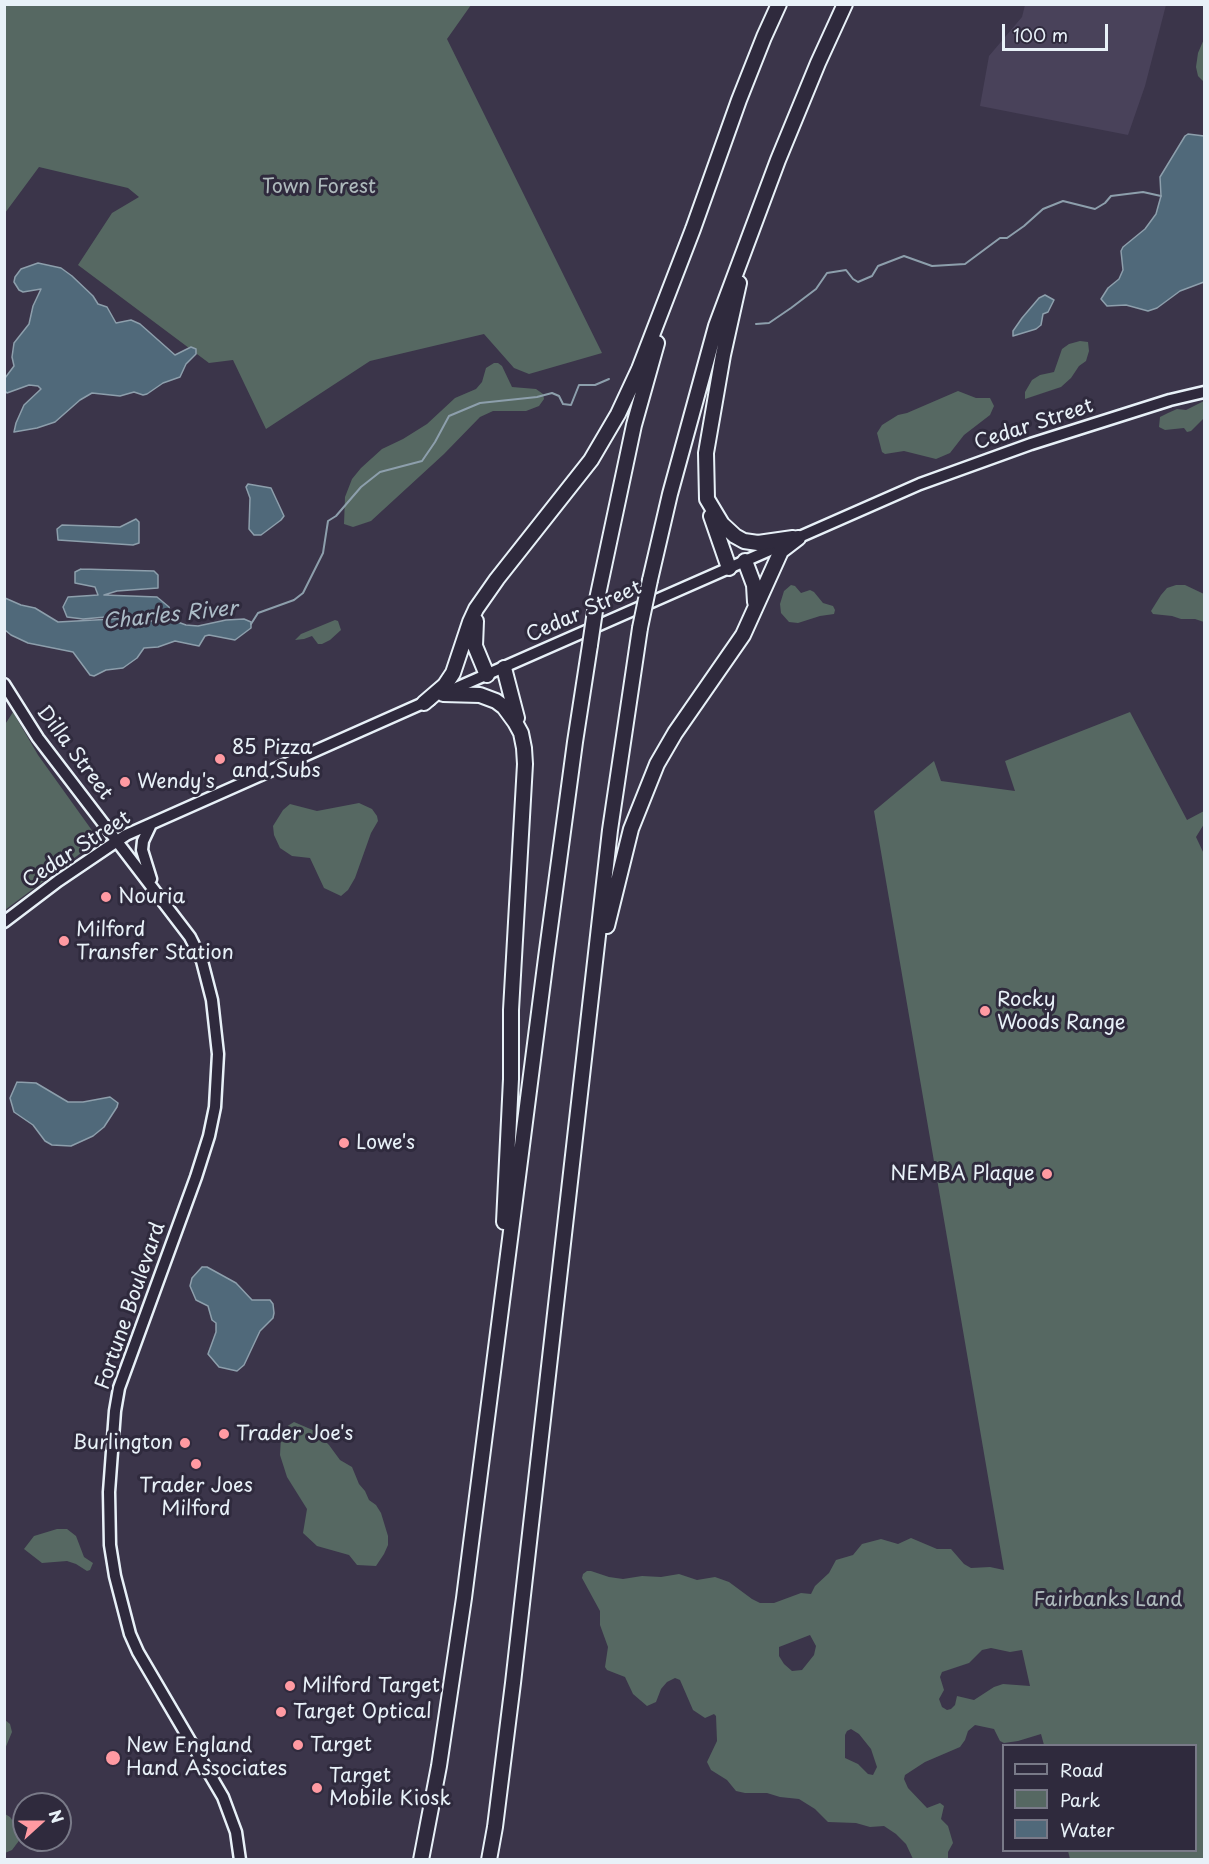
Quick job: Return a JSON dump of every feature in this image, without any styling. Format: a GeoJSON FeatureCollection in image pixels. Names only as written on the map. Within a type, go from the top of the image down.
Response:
{"type":"FeatureCollection","features":[{"type":"Feature","properties":{"kind":"highway"},"geometry":{"type":"LineString","coordinates":[[424,703],[445,685],[453,673],[470,622],[483,599],[591,460],[609,433],[639,369],[740,100],[779,4]]}},
{"type":"Feature","properties":{"kind":"highway"},"geometry":{"type":"LineString","coordinates":[[489,1860],[513,1683],[615,796],[640,628],[670,494],[716,326],[751,229],[818,63],[845,4]]}},
{"type":"Feature","properties":{"kind":"highway"},"geometry":{"type":"LineString","coordinates":[[421,1860],[439,1766],[453,1674],[546,958],[596,604],[634,425],[693,229]]}},
{"type":"Feature","properties":{"kind":"highway"},"geometry":{"type":"LineString","coordinates":[[729,568],[708,503],[706,453],[723,355],[751,229]]}},
{"type":"Feature","properties":{"kind":"highway"},"geometry":{"type":"LineString","coordinates":[[708,503],[727,529],[744,541],[758,543],[798,538]]}},
{"type":"Feature","properties":{"kind":"highway"},"geometry":{"type":"LineString","coordinates":[[591,999],[620,870],[645,790],[675,733],[743,634],[775,560],[786,545],[798,538]]}},
{"type":"Feature","properties":{"kind":"highway"},"geometry":{"type":"LineString","coordinates":[[745,561],[754,585],[754,613]]}},
{"type":"Feature","properties":{"kind":"highway"},"geometry":{"type":"LineString","coordinates":[[483,599],[474,639],[477,653],[487,675]]}},
{"type":"Feature","properties":{"kind":"highway"},"geometry":{"type":"LineString","coordinates":[[499,1325],[508,1155],[511,1010],[525,764],[521,733],[504,668]]}},
{"type":"Feature","properties":{"kind":"highway"},"geometry":{"type":"LineString","coordinates":[[443,694],[474,694],[491,698],[504,707],[521,733]]}},
{"type":"Feature","properties":{"kind":"main road","name":"Cedar Street"},"geometry":{"type":"LineString","coordinates":[[4,922],[51,886],[117,841],[443,694],[901,492],[998,455],[1142,409],[1204,392]]}},
{"type":"Feature","properties":{"kind":"main road","name":"Dilla Street"},"geometry":{"type":"LineString","coordinates":[[4,684],[30,726],[117,841]]}},
{"type":"Feature","properties":{"kind":"main road"},"geometry":{"type":"LineString","coordinates":[[151,824],[143,841],[142,850],[154,888]]}},
{"type":"Feature","properties":{"kind":"main road","name":"Fortune Boulevard"},"geometry":{"type":"LineString","coordinates":[[117,841],[190,937],[202,961],[216,1025],[218,1078],[209,1136],[196,1177],[119,1388],[109,1492],[111,1545],[115,1576],[130,1635],[223,1797],[236,1832],[240,1860]]}},
{"type":"Feature","properties":{"kind":"shaded area"},"geometry":{"type":"Polygon","coordinates":[[[1025,5],[1166,5],[1145,86],[1128,135],[980,106],[989,56],[1022,17],[1025,5]]]}},
{"type":"Feature","properties":{"kind":"green space","name":"Town Forest"},"geometry":{"type":"Polygon","coordinates":[[[5,5],[471,5],[447,39],[602,353],[529,374],[514,368],[484,334],[370,361],[266,429],[233,360],[209,363],[78,265],[112,213],[139,197],[128,188],[39,167],[5,213],[5,5]]]}},
{"type":"Feature","properties":{"kind":"green space"},"geometry":{"type":"Polygon","coordinates":[[[1204,39],[1204,82],[1198,76],[1196,67],[1198,53],[1204,39]]]}},
{"type":"Feature","properties":{"kind":"green space"},"geometry":{"type":"Polygon","coordinates":[[[1080,341],[1088,342],[1089,351],[1086,361],[1079,366],[1071,378],[1061,387],[1025,399],[1025,392],[1032,380],[1040,375],[1054,372],[1062,349],[1080,341]]]}},
{"type":"Feature","properties":{"kind":"green space"},"geometry":{"type":"Polygon","coordinates":[[[494,363],[502,366],[512,387],[536,389],[543,394],[544,399],[539,406],[526,411],[493,411],[480,417],[444,454],[371,521],[353,527],[344,524],[345,497],[352,479],[361,468],[382,449],[427,424],[455,398],[476,389],[482,382],[486,368],[494,363]]]}},
{"type":"Feature","properties":{"kind":"green space"},"geometry":{"type":"Polygon","coordinates":[[[958,391],[976,398],[990,398],[994,406],[990,415],[964,435],[950,453],[936,459],[904,451],[885,454],[882,452],[877,433],[882,425],[898,415],[958,391]]]}},
{"type":"Feature","properties":{"kind":"green space"},"geometry":{"type":"Polygon","coordinates":[[[1204,401],[1204,418],[1191,431],[1187,432],[1184,428],[1165,430],[1159,427],[1160,417],[1177,409],[1186,410],[1204,401]]]}},
{"type":"Feature","properties":{"kind":"green space"},"geometry":{"type":"Polygon","coordinates":[[[791,585],[801,593],[810,590],[814,592],[823,603],[833,606],[834,614],[798,623],[789,622],[781,613],[780,604],[784,591],[791,585]]]}},
{"type":"Feature","properties":{"kind":"green space"},"geometry":{"type":"Polygon","coordinates":[[[1185,585],[1204,594],[1204,622],[1153,614],[1151,611],[1161,595],[1167,588],[1185,585]]]}},
{"type":"Feature","properties":{"kind":"green space"},"geometry":{"type":"Polygon","coordinates":[[[335,620],[338,621],[341,630],[322,644],[318,644],[312,636],[295,640],[301,634],[335,620]]]}},
{"type":"Feature","properties":{"kind":"green space"},"geometry":{"type":"Polygon","coordinates":[[[13,712],[38,755],[96,836],[93,844],[5,910],[4,726],[13,712]]]}},
{"type":"Feature","properties":{"kind":"green space","name":"Fairbanks Land"},"geometry":{"type":"Polygon","coordinates":[[[1130,712],[1187,820],[1204,811],[1204,824],[1196,837],[1204,854],[1204,1859],[1070,1859],[1068,1852],[1197,1852],[1197,1744],[1044,1744],[1041,1734],[1004,1743],[1000,1741],[994,1729],[975,1725],[968,1731],[960,1747],[925,1762],[905,1775],[904,1779],[908,1788],[927,1808],[940,1803],[944,1806],[941,1819],[948,1826],[953,1843],[948,1852],[948,1859],[913,1859],[906,1844],[884,1826],[870,1827],[856,1823],[828,1822],[815,1809],[799,1799],[767,1793],[736,1791],[727,1780],[711,1770],[707,1762],[717,1741],[716,1716],[714,1714],[705,1718],[693,1710],[680,1680],[675,1678],[667,1682],[661,1689],[656,1702],[647,1706],[633,1694],[625,1677],[607,1670],[605,1667],[608,1647],[600,1625],[600,1611],[582,1578],[587,1571],[623,1579],[679,1574],[697,1580],[715,1577],[729,1582],[760,1603],[774,1603],[801,1593],[811,1594],[815,1586],[829,1573],[836,1560],[853,1555],[862,1544],[881,1539],[898,1544],[911,1538],[937,1549],[951,1549],[964,1564],[971,1568],[990,1567],[1004,1570],[874,811],[934,761],[941,781],[1015,791],[1005,761],[1130,712]],[[810,1635],[779,1647],[779,1656],[792,1671],[802,1670],[814,1655],[816,1646],[810,1635]],[[991,1648],[982,1650],[969,1663],[942,1672],[940,1677],[944,1690],[939,1699],[942,1707],[947,1710],[951,1709],[955,1705],[957,1696],[974,1700],[1003,1684],[1030,1686],[1022,1650],[1010,1652],[991,1648]],[[851,1729],[845,1735],[845,1758],[873,1775],[877,1767],[871,1749],[859,1734],[851,1729]]]}},
{"type":"Feature","properties":{"kind":"green space"},"geometry":{"type":"Polygon","coordinates":[[[359,803],[372,809],[378,821],[371,833],[355,878],[348,890],[341,896],[324,888],[310,858],[292,856],[280,848],[273,826],[283,810],[290,804],[317,811],[359,803]]]}},
{"type":"Feature","properties":{"kind":"green space"},"geometry":{"type":"Polygon","coordinates":[[[294,1422],[315,1431],[340,1460],[352,1467],[369,1500],[381,1513],[388,1536],[388,1545],[376,1566],[357,1565],[349,1555],[317,1546],[303,1533],[307,1509],[287,1477],[280,1455],[281,1436],[286,1427],[294,1422]]]}},
{"type":"Feature","properties":{"kind":"green space"},"geometry":{"type":"Polygon","coordinates":[[[57,1529],[67,1529],[76,1536],[84,1557],[93,1563],[90,1570],[87,1571],[67,1561],[42,1563],[24,1549],[34,1536],[57,1529]]]}},
{"type":"Feature","properties":{"kind":"green space"},"geometry":{"type":"Polygon","coordinates":[[[5,1720],[10,1724],[12,1732],[5,1749],[5,1720]]]}},
{"type":"Feature","properties":{"kind":"green space"},"geometry":{"type":"Polygon","coordinates":[[[5,1814],[12,1820],[12,1850],[5,1853],[5,1814]]]}},
{"type":"Feature","properties":{"kind":"water"},"geometry":{"type":"Polygon","coordinates":[[[1188,134],[1204,136],[1204,282],[1180,291],[1157,308],[1148,311],[1126,305],[1107,306],[1101,299],[1108,288],[1119,279],[1123,270],[1121,251],[1145,229],[1156,214],[1161,196],[1160,177],[1188,134]]]}},
{"type":"Feature","properties":{"kind":"water"},"geometry":{"type":"Polygon","coordinates":[[[38,263],[61,268],[72,276],[98,304],[107,307],[116,323],[131,320],[140,324],[175,355],[191,347],[196,349],[196,354],[186,364],[180,377],[163,383],[147,394],[134,392],[120,396],[92,393],[80,400],[55,422],[14,432],[24,405],[41,389],[38,386],[29,385],[7,393],[5,378],[14,366],[12,357],[14,343],[29,324],[33,306],[41,289],[23,292],[14,282],[21,269],[38,263]]]}},
{"type":"Feature","properties":{"kind":"water"},"geometry":{"type":"Polygon","coordinates":[[[1045,295],[1054,300],[1048,312],[1043,314],[1041,325],[1036,329],[1013,336],[1013,331],[1022,318],[1039,298],[1045,295]]]}},
{"type":"Feature","properties":{"kind":"water"},"geometry":{"type":"Polygon","coordinates":[[[248,484],[271,488],[284,516],[261,535],[254,535],[249,529],[250,498],[246,487],[248,484]]]}},
{"type":"Feature","properties":{"kind":"water"},"geometry":{"type":"Polygon","coordinates":[[[136,519],[139,522],[139,543],[133,545],[58,540],[57,529],[62,525],[120,527],[136,519]]]}},
{"type":"Feature","properties":{"kind":"water"},"geometry":{"type":"Polygon","coordinates":[[[81,569],[154,571],[158,575],[158,588],[117,591],[104,595],[157,597],[169,607],[172,620],[186,625],[198,626],[244,619],[251,622],[251,628],[235,640],[209,635],[205,636],[199,646],[175,641],[158,647],[144,648],[137,658],[123,668],[106,670],[94,676],[90,675],[73,652],[28,643],[5,630],[5,598],[35,608],[58,622],[131,618],[158,622],[158,615],[151,613],[83,619],[67,617],[63,607],[68,597],[98,595],[95,587],[75,583],[75,572],[81,569]]]}},
{"type":"Feature","properties":{"kind":"water"},"geometry":{"type":"Polygon","coordinates":[[[17,1082],[36,1083],[68,1102],[110,1097],[118,1103],[104,1127],[93,1136],[71,1146],[52,1145],[45,1141],[33,1125],[14,1112],[10,1098],[17,1082]]]}},
{"type":"Feature","properties":{"kind":"water"},"geometry":{"type":"Polygon","coordinates":[[[202,1267],[207,1267],[236,1283],[252,1300],[270,1300],[273,1304],[273,1318],[260,1331],[244,1365],[237,1371],[219,1367],[208,1354],[216,1332],[216,1323],[212,1320],[208,1306],[196,1300],[190,1286],[192,1278],[202,1267]]]}},
{"type":"Feature","properties":{"kind":"waterway","name":"Charles River"},"geometry":{"type":"LineString","coordinates":[[756,324],[769,323],[791,308],[816,289],[827,273],[846,270],[858,282],[872,276],[878,266],[904,256],[932,266],[965,264],[1000,238],[1007,238],[1043,209],[1063,201],[1095,209],[1111,196],[1143,192],[1161,196]]}},
{"type":"Feature","properties":{"kind":"waterway","name":"Charles River"},"geometry":{"type":"LineString","coordinates":[[251,624],[258,613],[294,600],[303,593],[323,553],[328,521],[336,516],[361,487],[380,472],[422,461],[449,416],[480,403],[537,397],[552,393],[559,396],[563,404],[571,405],[579,385],[595,385],[609,379]]}},
{"type":"Feature","properties":{"kind":"place","name":"85 Pizza and Subs"},"geometry":{"type":"Point","coordinates":[220,759]}},
{"type":"Feature","properties":{"kind":"place","name":"Wendy's"},"geometry":{"type":"Point","coordinates":[125,782]}},
{"type":"Feature","properties":{"kind":"place","name":"Nouria"},"geometry":{"type":"Point","coordinates":[106,897]}},
{"type":"Feature","properties":{"kind":"place","name":"Milford Transfer Station"},"geometry":{"type":"Point","coordinates":[64,941]}},
{"type":"Feature","properties":{"kind":"place","name":"Rocky Woods Range"},"geometry":{"type":"Point","coordinates":[985,1011]}},
{"type":"Feature","properties":{"kind":"place","name":"Lowe's"},"geometry":{"type":"Point","coordinates":[344,1143]}},
{"type":"Feature","properties":{"kind":"place","name":"NEMBA Plaque"},"geometry":{"type":"Point","coordinates":[1047,1174]}},
{"type":"Feature","properties":{"kind":"place","name":"Trader Joe's"},"geometry":{"type":"Point","coordinates":[224,1434]}},
{"type":"Feature","properties":{"kind":"place","name":"Burlington"},"geometry":{"type":"Point","coordinates":[185,1443]}},
{"type":"Feature","properties":{"kind":"place","name":"Trader Joes Milford"},"geometry":{"type":"Point","coordinates":[196,1464]}},
{"type":"Feature","properties":{"kind":"place","name":"Milford Target"},"geometry":{"type":"Point","coordinates":[290,1686]}},
{"type":"Feature","properties":{"kind":"place","name":"Target Optical"},"geometry":{"type":"Point","coordinates":[281,1712]}},
{"type":"Feature","properties":{"kind":"place","name":"Target"},"geometry":{"type":"Point","coordinates":[298,1745]}},
{"type":"Feature","properties":{"kind":"place","name":"New England Hand Associates"},"geometry":{"type":"Point","coordinates":[113,1758]}},
{"type":"Feature","properties":{"kind":"place","name":"Target Mobile Kiosk"},"geometry":{"type":"Point","coordinates":[317,1788]}}]}
